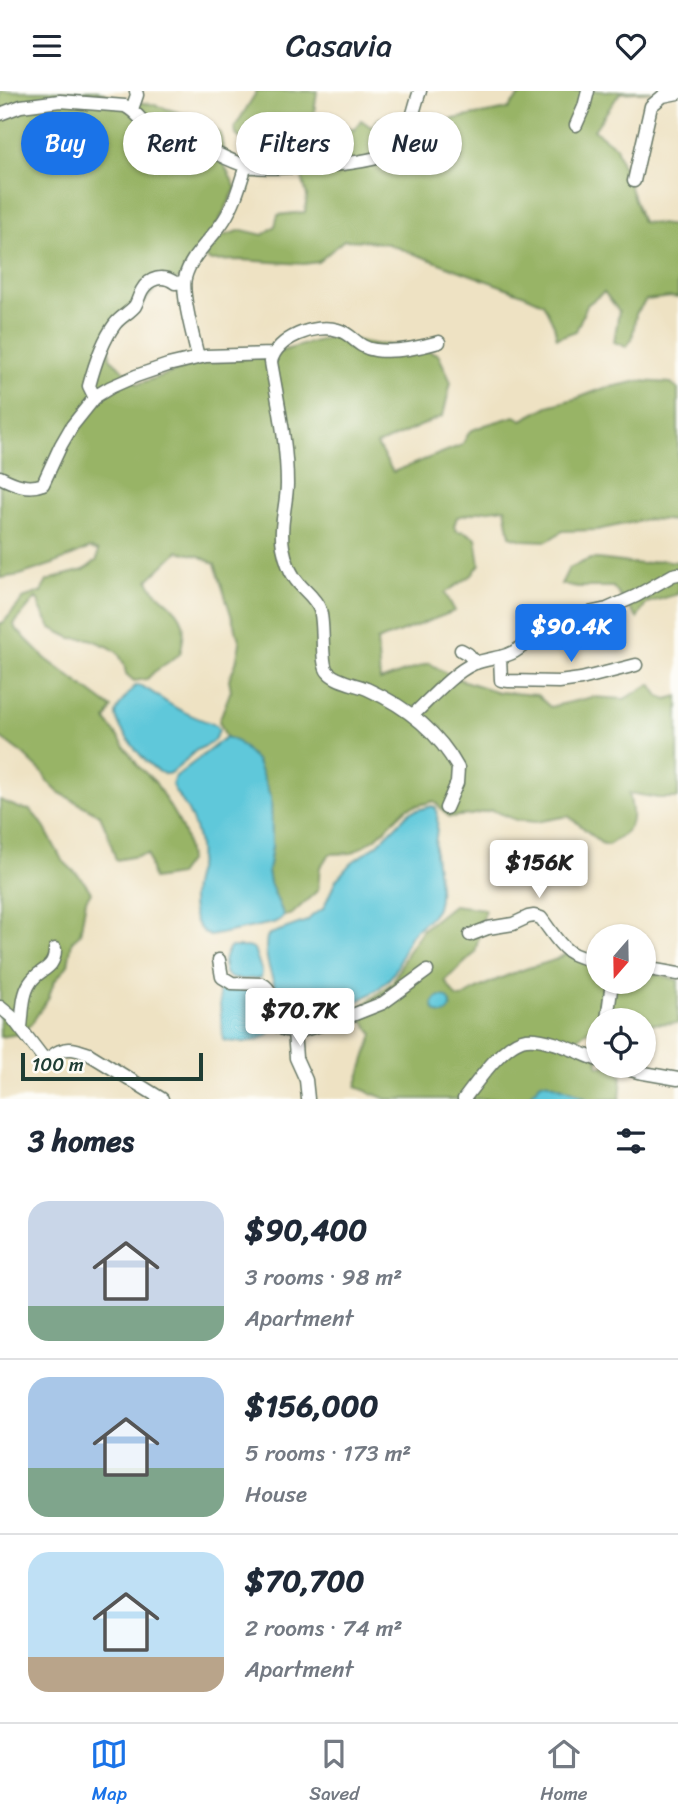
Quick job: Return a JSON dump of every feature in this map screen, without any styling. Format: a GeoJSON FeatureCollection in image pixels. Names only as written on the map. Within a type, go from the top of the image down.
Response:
{"type":"FeatureCollection","features":[{"type":"Feature","properties":{"kind":"street"},"geometry":{"type":"LineString","coordinates":[[132,109],[136,91]]}},
{"type":"Feature","properties":{"kind":"street"},"geometry":{"type":"LineString","coordinates":[[413,112],[420,91]]}},
{"type":"Feature","properties":{"kind":"street"},"geometry":{"type":"LineString","coordinates":[[576,125],[588,91]]}},
{"type":"Feature","properties":{"kind":"street"},"geometry":{"type":"LineString","coordinates":[[634,181],[651,106],[663,96],[678,93]]}},
{"type":"Feature","properties":{"kind":"street"},"geometry":{"type":"LineString","coordinates":[[0,114],[21,106],[60,101],[125,106],[162,136],[195,144],[236,162]]}},
{"type":"Feature","properties":{"kind":"street"},"geometry":{"type":"LineString","coordinates":[[198,358],[187,310],[184,282],[195,257],[232,206],[243,175]]}},
{"type":"Feature","properties":{"kind":"street"},"geometry":{"type":"LineString","coordinates":[[95,398],[89,386],[93,370],[116,322],[137,304],[141,291],[149,282],[168,278],[174,283],[184,282]]}},
{"type":"Feature","properties":{"kind":"street"},"geometry":{"type":"LineString","coordinates":[[439,342],[395,351],[376,351],[363,348],[336,329],[315,329],[280,345],[271,362],[284,442],[287,481],[283,548],[294,578],[316,601],[320,611],[324,664],[330,674],[382,697],[413,715],[436,736],[458,768],[457,783],[446,808]]}},
{"type":"Feature","properties":{"kind":"street"},"geometry":{"type":"LineString","coordinates":[[0,477],[28,487],[43,484],[72,426],[95,398],[111,387],[168,365],[198,358],[273,354]]}},
{"type":"Feature","properties":{"kind":"street"},"geometry":{"type":"LineString","coordinates":[[413,715],[456,675],[476,663],[515,653],[579,615],[607,609],[678,574]]}},
{"type":"Feature","properties":{"kind":"street"},"geometry":{"type":"LineString","coordinates":[[461,650],[468,653],[476,663]]}},
{"type":"Feature","properties":{"kind":"street"},"geometry":{"type":"LineString","coordinates":[[500,657],[501,680],[509,681],[559,682],[636,665]]}},
{"type":"Feature","properties":{"kind":"street"},"geometry":{"type":"LineString","coordinates":[[470,935],[534,916],[541,918],[555,939],[573,955],[586,959]]}},
{"type":"Feature","properties":{"kind":"street"},"geometry":{"type":"LineString","coordinates":[[21,1027],[25,993],[35,976],[52,964],[55,949]]}},
{"type":"Feature","properties":{"kind":"street"},"geometry":{"type":"LineString","coordinates":[[219,960],[222,977],[227,981],[268,986],[275,1022],[286,1030],[294,1031],[363,1012],[383,1003],[427,971]]}},
{"type":"Feature","properties":{"kind":"street"},"geometry":{"type":"LineString","coordinates":[[656,970],[678,974]]}},
{"type":"Feature","properties":{"kind":"street"},"geometry":{"type":"LineString","coordinates":[[0,1007],[21,1027],[44,1059],[49,1059],[61,1050],[78,1050],[162,1099]]}},
{"type":"Feature","properties":{"kind":"street"},"geometry":{"type":"LineString","coordinates":[[294,1031],[296,1058],[306,1080],[307,1099]]}},
{"type":"Feature","properties":{"kind":"street"},"geometry":{"type":"LineString","coordinates":[[464,1099],[491,1064],[524,1039],[536,1039],[586,1055]]}},
{"type":"Feature","properties":{"kind":"street"},"geometry":{"type":"LineString","coordinates":[[656,1075],[678,1079]]}},
{"type":"Feature","properties":{"kind":"green space"},"geometry":{"type":"Polygon","coordinates":[[[0,91],[98,91],[177,112],[123,112],[123,175],[222,175],[222,142],[225,167],[236,188],[214,231],[179,279],[159,284],[131,318],[109,334],[110,358],[138,384],[197,364],[264,356],[334,336],[374,344],[409,346],[438,354],[451,382],[443,416],[377,445],[393,472],[462,445],[470,431],[485,425],[515,416],[522,420],[548,406],[601,389],[639,381],[671,383],[678,389],[678,521],[648,519],[597,530],[563,531],[547,541],[523,540],[510,536],[505,508],[457,517],[454,526],[457,531],[476,538],[480,564],[472,575],[445,593],[455,611],[377,641],[380,681],[429,663],[455,678],[498,692],[537,695],[550,707],[592,697],[624,699],[651,684],[659,696],[667,699],[678,696],[678,798],[629,793],[631,824],[624,834],[608,845],[601,843],[568,816],[536,822],[516,820],[492,810],[449,817],[434,801],[407,808],[376,838],[352,853],[330,854],[320,867],[318,890],[292,914],[284,916],[270,883],[268,871],[272,846],[271,798],[256,760],[226,737],[219,721],[231,690],[229,679],[240,643],[215,564],[199,556],[178,551],[148,580],[154,590],[176,611],[183,623],[184,636],[180,654],[147,679],[134,681],[126,674],[118,653],[109,647],[90,639],[71,638],[51,628],[36,598],[14,624],[46,659],[112,708],[106,720],[139,767],[155,782],[180,824],[186,839],[189,860],[178,875],[153,879],[148,854],[116,860],[100,815],[58,792],[23,754],[0,737],[0,623],[3,623],[25,597],[41,592],[47,581],[84,570],[97,560],[98,551],[90,548],[20,575],[0,578],[0,91]]]}},
{"type":"Feature","properties":{"kind":"green space"},"geometry":{"type":"Polygon","coordinates":[[[257,91],[317,91],[314,112],[244,112],[257,91]]]}},
{"type":"Feature","properties":{"kind":"green space"},"geometry":{"type":"Polygon","coordinates":[[[523,91],[652,91],[620,93],[594,130],[616,147],[642,222],[676,226],[678,224],[678,298],[646,300],[636,314],[632,339],[626,347],[614,342],[619,311],[604,292],[587,305],[576,331],[557,338],[543,303],[388,244],[344,240],[318,262],[304,264],[211,261],[205,257],[219,237],[242,230],[263,235],[275,226],[278,215],[305,212],[307,196],[302,175],[354,175],[354,130],[361,120],[368,125],[368,175],[462,175],[462,117],[508,109],[523,91]]]}},
{"type":"Feature","properties":{"kind":"green space"},"geometry":{"type":"Polygon","coordinates":[[[590,559],[644,564],[661,560],[678,562],[678,594],[647,603],[637,618],[613,587],[561,584],[569,568],[590,559]]]}},
{"type":"Feature","properties":{"kind":"green space"},"geometry":{"type":"Polygon","coordinates":[[[0,800],[30,810],[42,823],[62,860],[91,892],[86,900],[80,934],[72,941],[68,965],[54,982],[48,999],[31,1024],[19,1034],[0,1037],[0,800]]]}},
{"type":"Feature","properties":{"kind":"green space"},"geometry":{"type":"Polygon","coordinates":[[[453,905],[485,909],[475,953],[445,981],[456,997],[461,998],[493,981],[553,961],[565,954],[586,958],[586,994],[656,994],[656,974],[678,980],[678,1023],[656,1024],[656,1008],[586,1008],[586,1032],[575,1039],[586,1048],[586,1078],[622,1078],[620,1099],[386,1099],[356,1087],[373,1034],[356,1011],[393,982],[407,953],[423,929],[453,905]]]}},
{"type":"Feature","properties":{"kind":"water"},"geometry":{"type":"Polygon","coordinates":[[[138,685],[179,710],[216,725],[219,730],[216,737],[170,773],[161,773],[144,759],[117,720],[119,707],[138,685]]]}},
{"type":"Feature","properties":{"kind":"water"},"geometry":{"type":"Polygon","coordinates":[[[226,737],[238,742],[256,760],[271,798],[272,846],[268,871],[270,883],[284,916],[273,923],[210,936],[198,926],[193,911],[192,893],[199,859],[198,839],[189,812],[172,785],[175,777],[226,737]]]}},
{"type":"Feature","properties":{"kind":"water"},"geometry":{"type":"Polygon","coordinates":[[[432,806],[436,808],[438,818],[435,850],[439,901],[432,916],[411,935],[393,974],[373,992],[343,1008],[311,1018],[284,1020],[279,1011],[267,959],[267,937],[307,921],[323,909],[336,880],[351,863],[378,844],[410,812],[432,806]]]}},
{"type":"Feature","properties":{"kind":"water"},"geometry":{"type":"Polygon","coordinates":[[[231,947],[254,949],[262,972],[261,978],[238,979],[227,976],[224,964],[231,947]]]}},
{"type":"Feature","properties":{"kind":"water"},"geometry":{"type":"Polygon","coordinates":[[[225,986],[265,990],[270,1033],[248,1042],[223,1040],[219,993],[225,986]]]}},
{"type":"Feature","properties":{"kind":"water"},"geometry":{"type":"Polygon","coordinates":[[[438,996],[446,996],[451,1005],[449,1012],[438,1014],[433,1009],[433,1001],[438,996]]]}},
{"type":"Feature","properties":{"kind":"water"},"geometry":{"type":"Polygon","coordinates":[[[546,1082],[587,1099],[526,1099],[541,1083],[546,1082]]]}}]}
